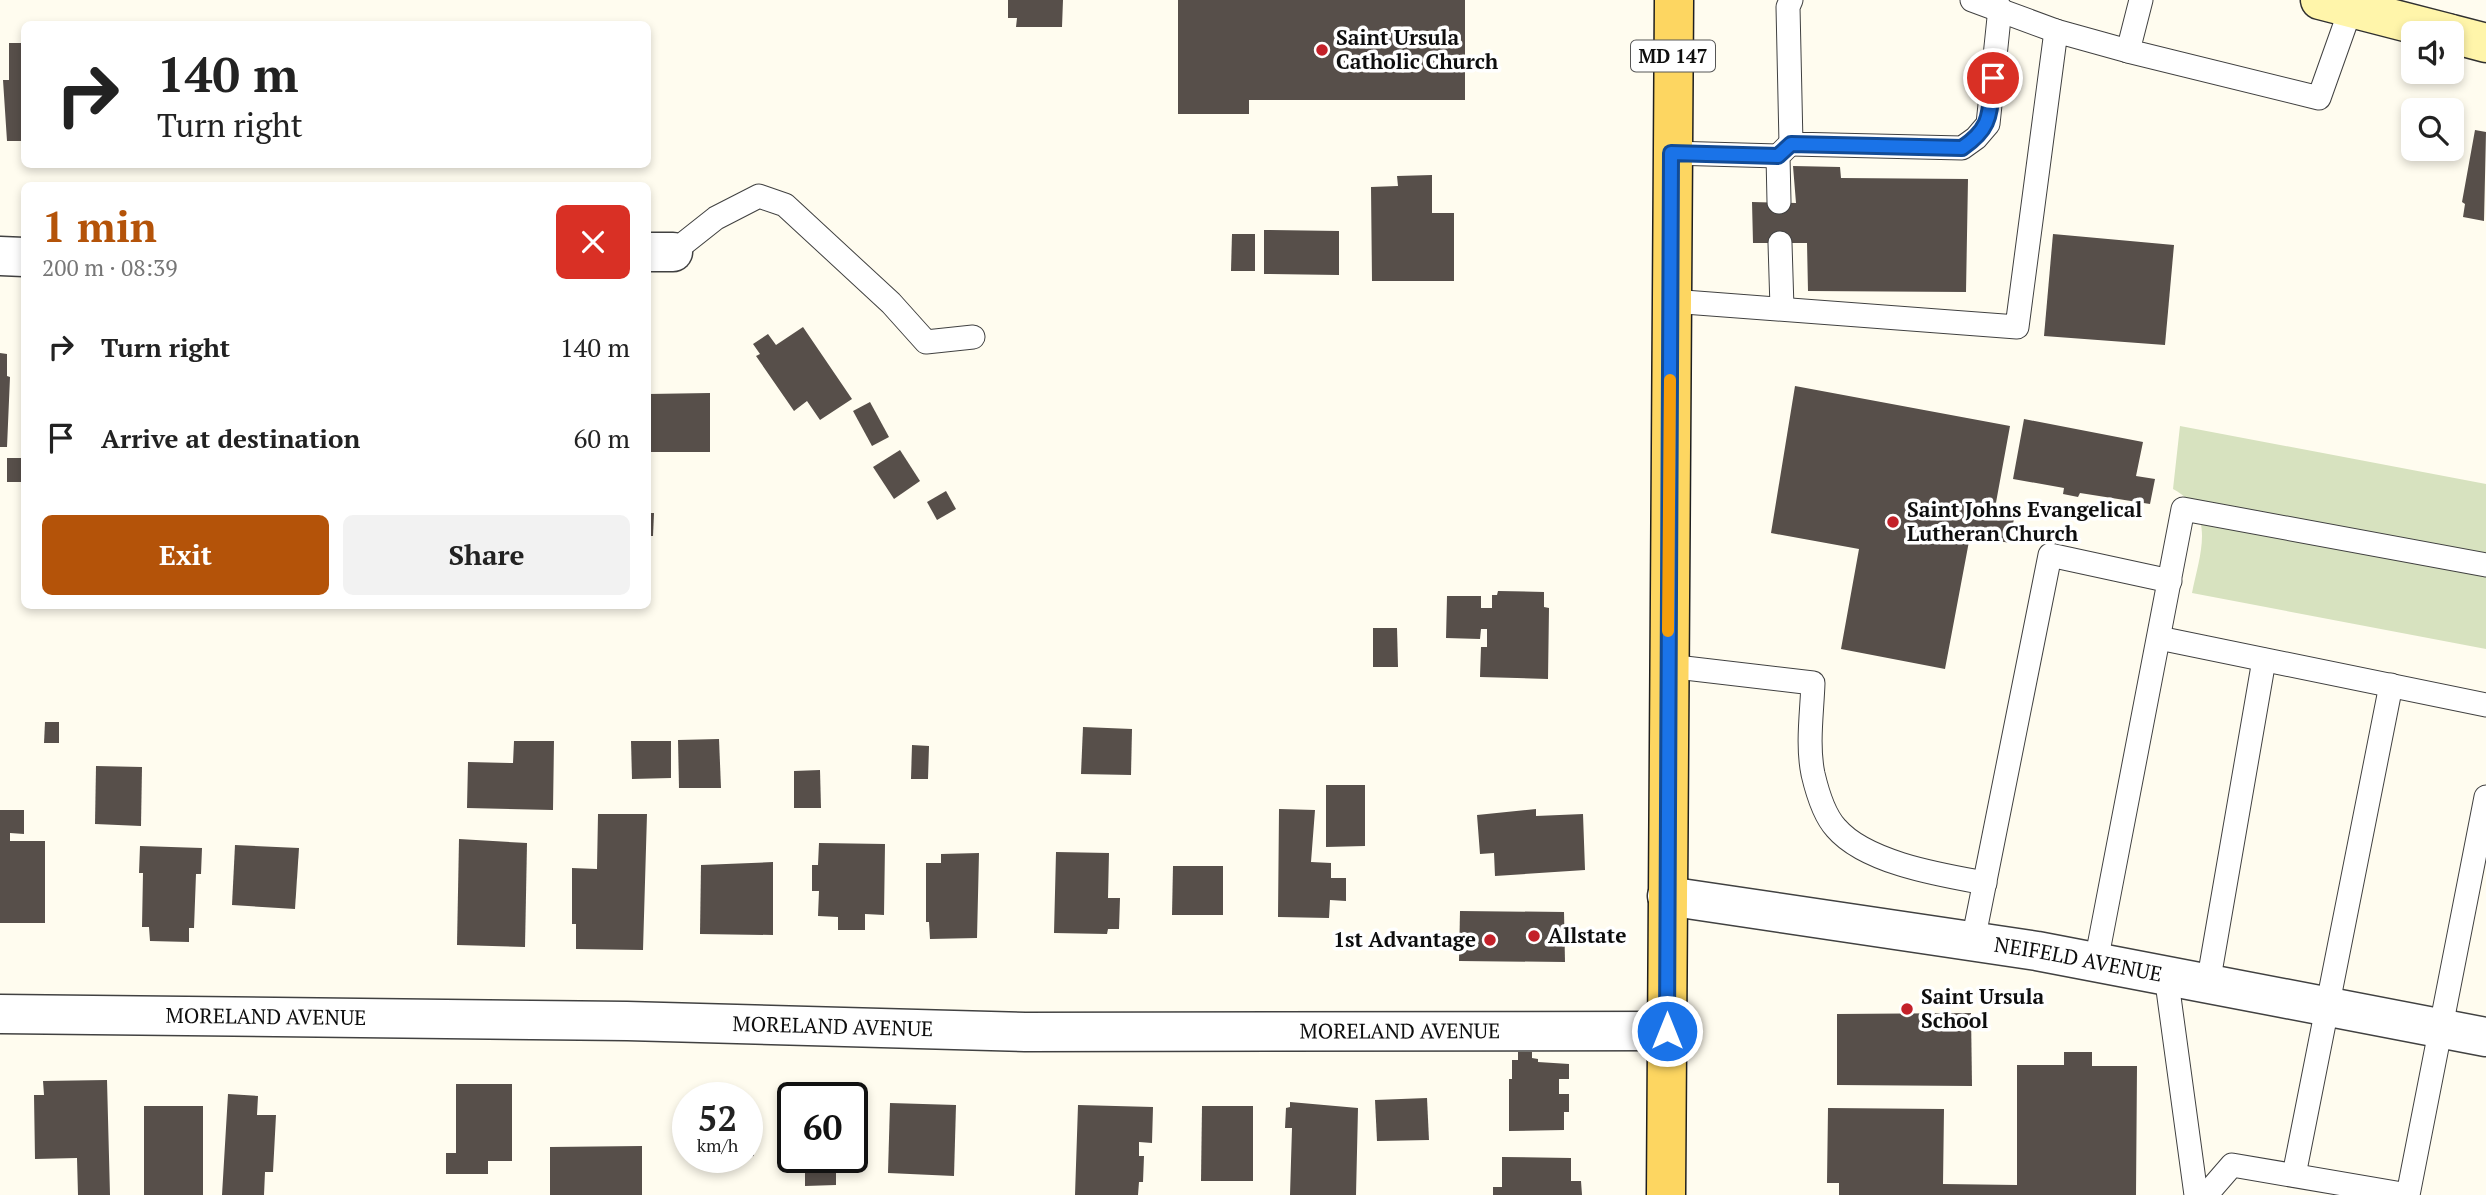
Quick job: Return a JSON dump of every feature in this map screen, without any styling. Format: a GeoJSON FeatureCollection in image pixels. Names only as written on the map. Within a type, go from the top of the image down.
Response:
{"type":"FeatureCollection","features":[{"type":"Feature","properties":{"kind":"main road","name":"MD 147"},"geometry":{"type":"LineString","coordinates":[[1666,1195],[1674,0]]}},
{"type":"Feature","properties":{"kind":"main road"},"geometry":{"type":"LineString","coordinates":[[2335,4],[2401,21]]}},
{"type":"Feature","properties":{"kind":"main road"},"geometry":{"type":"LineString","coordinates":[[2464,38],[2486,43]]}},
{"type":"Feature","properties":{"kind":"street"},"geometry":{"type":"LineString","coordinates":[[0,256],[21,257]]}},
{"type":"Feature","properties":{"kind":"street","name":"NEIFELD AVENUE"},"geometry":{"type":"LineString","coordinates":[[1667,897],[1973,941],[2096,962],[2486,1037]]}},
{"type":"Feature","properties":{"kind":"street","name":"MORELAND AVENUE"},"geometry":{"type":"LineString","coordinates":[[0,1014],[626,1021],[1025,1032],[1667,1031]]}},
{"type":"Feature","properties":{"kind":"lane"},"geometry":{"type":"LineString","coordinates":[[1779,202],[1784,150],[1788,7],[1791,0]]}},
{"type":"Feature","properties":{"kind":"lane"},"geometry":{"type":"LineString","coordinates":[[1972,0],[2000,8],[2056,31],[2319,98],[2335,4]]}},
{"type":"Feature","properties":{"kind":"lane"},"geometry":{"type":"LineString","coordinates":[[2129,51],[2141,0]]}},
{"type":"Feature","properties":{"kind":"lane"},"geometry":{"type":"LineString","coordinates":[[1671,153],[1962,148],[1976,138],[1988,124],[2000,8]]}},
{"type":"Feature","properties":{"kind":"lane"},"geometry":{"type":"LineString","coordinates":[[1671,302],[2017,327],[2056,31]]}},
{"type":"Feature","properties":{"kind":"lane"},"geometry":{"type":"LineString","coordinates":[[660,252],[716,218],[760,196],[785,205],[891,303],[926,342],[973,337]]}},
{"type":"Feature","properties":{"kind":"lane"},"geometry":{"type":"LineString","coordinates":[[1780,243],[1782,308]]}},
{"type":"Feature","properties":{"kind":"lane"},"geometry":{"type":"LineString","coordinates":[[2096,962],[2183,509],[2486,565]]}},
{"type":"Feature","properties":{"kind":"lane"},"geometry":{"type":"LineString","coordinates":[[1973,941],[2050,555],[2170,581]]}},
{"type":"Feature","properties":{"kind":"lane"},"geometry":{"type":"LineString","coordinates":[[2159,638],[2486,705]]}},
{"type":"Feature","properties":{"kind":"lane"},"geometry":{"type":"LineString","coordinates":[[2208,984],[2264,660]]}},
{"type":"Feature","properties":{"kind":"lane"},"geometry":{"type":"LineString","coordinates":[[1668,666],[1813,683],[1813,772],[1822,803],[1835,827],[1855,845],[1887,858],[1935,874],[1984,883]]}},
{"type":"Feature","properties":{"kind":"lane"},"geometry":{"type":"LineString","coordinates":[[2294,1175],[2391,685]]}},
{"type":"Feature","properties":{"kind":"lane"},"geometry":{"type":"LineString","coordinates":[[2206,1195],[2232,1165],[2409,1195],[2486,797]]}},
{"type":"Feature","properties":{"kind":"lane"},"geometry":{"type":"LineString","coordinates":[[2166,975],[2196,1195]]}},
{"type":"Feature","properties":{"kind":"green space"},"geometry":{"type":"Polygon","coordinates":[[[2180,426],[2486,484],[2486,649],[2192,593],[2202,535],[2196,510],[2173,489],[2180,426]]]}},
{"type":"Feature","properties":{"kind":"building"},"geometry":{"type":"Polygon","coordinates":[[[1008,0],[1063,0],[1062,27],[1016,27],[1017,18],[1008,18],[1008,0]]]}},
{"type":"Feature","properties":{"kind":"building","name":"Saint Ursula Catholic Church"},"geometry":{"type":"Polygon","coordinates":[[[1178,0],[1465,0],[1465,100],[1249,100],[1249,114],[1178,114],[1178,0]]]}},
{"type":"Feature","properties":{"kind":"building"},"geometry":{"type":"Polygon","coordinates":[[[9,43],[21,43],[21,141],[7,141],[3,80],[9,80],[9,43]]]}},
{"type":"Feature","properties":{"kind":"building"},"geometry":{"type":"Polygon","coordinates":[[[2475,130],[2486,132],[2484,221],[2463,217],[2465,204],[2462,202],[2475,130]]]}},
{"type":"Feature","properties":{"kind":"building"},"geometry":{"type":"Polygon","coordinates":[[[1793,166],[1840,167],[1841,178],[1968,179],[1966,292],[1808,291],[1807,243],[1753,243],[1752,202],[1796,203],[1793,166]]]}},
{"type":"Feature","properties":{"kind":"building"},"geometry":{"type":"Polygon","coordinates":[[[1432,175],[1432,213],[1454,213],[1454,281],[1372,281],[1371,187],[1398,186],[1397,176],[1432,175]]]}},
{"type":"Feature","properties":{"kind":"building"},"geometry":{"type":"Polygon","coordinates":[[[1264,230],[1339,231],[1339,275],[1264,274],[1264,230]]]}},
{"type":"Feature","properties":{"kind":"building"},"geometry":{"type":"Polygon","coordinates":[[[1232,234],[1255,234],[1255,271],[1231,271],[1232,234]]]}},
{"type":"Feature","properties":{"kind":"building"},"geometry":{"type":"Polygon","coordinates":[[[2053,234],[2174,245],[2165,345],[2044,336],[2053,234]]]}},
{"type":"Feature","properties":{"kind":"building"},"geometry":{"type":"Polygon","coordinates":[[[803,327],[852,399],[820,420],[807,401],[794,411],[756,356],[760,354],[753,344],[768,334],[776,345],[803,327]]]}},
{"type":"Feature","properties":{"kind":"building"},"geometry":{"type":"Polygon","coordinates":[[[0,353],[7,354],[7,376],[10,377],[7,447],[0,447],[0,353]]]}},
{"type":"Feature","properties":{"kind":"building","name":"Saint Johns Evangelical Lutheran Church"},"geometry":{"type":"Polygon","coordinates":[[[1795,386],[2010,426],[1995,508],[2015,512],[2010,543],[1970,536],[1945,669],[1841,649],[1859,549],[1771,533],[1795,386]]]}},
{"type":"Feature","properties":{"kind":"building"},"geometry":{"type":"Polygon","coordinates":[[[710,393],[710,452],[651,452],[651,394],[710,393]]]}},
{"type":"Feature","properties":{"kind":"building"},"geometry":{"type":"Polygon","coordinates":[[[870,402],[889,437],[872,446],[853,411],[870,402]]]}},
{"type":"Feature","properties":{"kind":"building"},"geometry":{"type":"Polygon","coordinates":[[[2024,419],[2143,442],[2136,476],[2155,479],[2150,504],[2080,493],[2078,497],[2063,494],[2064,488],[2013,479],[2024,419]]]}},
{"type":"Feature","properties":{"kind":"building"},"geometry":{"type":"Polygon","coordinates":[[[900,450],[920,481],[894,499],[873,467],[900,450]]]}},
{"type":"Feature","properties":{"kind":"building"},"geometry":{"type":"Polygon","coordinates":[[[7,458],[21,458],[21,482],[7,482],[7,458]]]}},
{"type":"Feature","properties":{"kind":"building"},"geometry":{"type":"Polygon","coordinates":[[[946,491],[956,509],[937,520],[927,502],[946,491]]]}},
{"type":"Feature","properties":{"kind":"building"},"geometry":{"type":"Polygon","coordinates":[[[651,513],[654,513],[651,536],[651,513]]]}},
{"type":"Feature","properties":{"kind":"building"},"geometry":{"type":"Polygon","coordinates":[[[1498,591],[1544,592],[1544,607],[1549,608],[1548,679],[1480,677],[1481,647],[1487,647],[1487,629],[1481,629],[1480,639],[1446,638],[1447,596],[1481,596],[1481,608],[1492,608],[1492,595],[1497,595],[1498,591]]]}},
{"type":"Feature","properties":{"kind":"building"},"geometry":{"type":"Polygon","coordinates":[[[1373,628],[1397,628],[1398,667],[1373,667],[1373,628]]]}},
{"type":"Feature","properties":{"kind":"building"},"geometry":{"type":"Polygon","coordinates":[[[45,722],[59,722],[59,743],[44,743],[45,722]]]}},
{"type":"Feature","properties":{"kind":"building"},"geometry":{"type":"Polygon","coordinates":[[[1083,727],[1132,729],[1131,775],[1081,774],[1083,727]]]}},
{"type":"Feature","properties":{"kind":"building"},"geometry":{"type":"Polygon","coordinates":[[[719,739],[721,788],[679,788],[678,740],[719,739]]]}},
{"type":"Feature","properties":{"kind":"building"},"geometry":{"type":"Polygon","coordinates":[[[514,741],[554,741],[553,810],[467,808],[468,762],[513,763],[514,741]]]}},
{"type":"Feature","properties":{"kind":"building"},"geometry":{"type":"Polygon","coordinates":[[[631,741],[671,741],[671,778],[632,779],[631,741]]]}},
{"type":"Feature","properties":{"kind":"building"},"geometry":{"type":"Polygon","coordinates":[[[912,745],[929,746],[928,779],[911,779],[912,745]]]}},
{"type":"Feature","properties":{"kind":"building"},"geometry":{"type":"Polygon","coordinates":[[[96,766],[142,767],[141,826],[95,824],[96,766]]]}},
{"type":"Feature","properties":{"kind":"building"},"geometry":{"type":"Polygon","coordinates":[[[820,770],[821,808],[794,808],[794,771],[820,770]]]}},
{"type":"Feature","properties":{"kind":"building"},"geometry":{"type":"Polygon","coordinates":[[[1326,785],[1365,785],[1365,846],[1326,847],[1326,785]]]}},
{"type":"Feature","properties":{"kind":"building"},"geometry":{"type":"Polygon","coordinates":[[[1279,809],[1315,810],[1311,862],[1331,863],[1331,878],[1346,878],[1346,901],[1330,900],[1329,918],[1278,917],[1279,809]]]}},
{"type":"Feature","properties":{"kind":"building"},"geometry":{"type":"Polygon","coordinates":[[[1536,809],[1536,816],[1583,814],[1585,870],[1495,876],[1494,853],[1480,854],[1477,815],[1536,809]]]}},
{"type":"Feature","properties":{"kind":"building"},"geometry":{"type":"Polygon","coordinates":[[[0,810],[24,810],[24,834],[10,833],[10,841],[45,841],[45,923],[0,923],[0,810]]]}},
{"type":"Feature","properties":{"kind":"building"},"geometry":{"type":"Polygon","coordinates":[[[598,814],[647,814],[643,950],[576,949],[576,924],[572,924],[572,868],[597,869],[598,814]]]}},
{"type":"Feature","properties":{"kind":"building"},"geometry":{"type":"Polygon","coordinates":[[[459,839],[527,843],[525,947],[457,945],[459,839]]]}},
{"type":"Feature","properties":{"kind":"building"},"geometry":{"type":"Polygon","coordinates":[[[819,843],[885,844],[884,915],[865,914],[865,930],[838,930],[838,917],[818,916],[819,891],[812,891],[812,865],[818,865],[819,843]]]}},
{"type":"Feature","properties":{"kind":"building"},"geometry":{"type":"Polygon","coordinates":[[[235,845],[299,848],[295,909],[232,905],[235,845]]]}},
{"type":"Feature","properties":{"kind":"building"},"geometry":{"type":"Polygon","coordinates":[[[140,846],[202,848],[201,874],[196,874],[194,928],[189,928],[189,942],[150,941],[149,927],[142,927],[143,873],[139,873],[140,846]]]}},
{"type":"Feature","properties":{"kind":"building"},"geometry":{"type":"Polygon","coordinates":[[[1056,852],[1109,853],[1108,898],[1120,898],[1119,929],[1108,929],[1107,934],[1054,933],[1056,852]]]}},
{"type":"Feature","properties":{"kind":"building"},"geometry":{"type":"Polygon","coordinates":[[[979,853],[977,938],[930,939],[929,922],[926,922],[926,863],[941,863],[941,854],[979,853]]]}},
{"type":"Feature","properties":{"kind":"building"},"geometry":{"type":"Polygon","coordinates":[[[773,862],[773,935],[700,934],[701,865],[773,862]]]}},
{"type":"Feature","properties":{"kind":"building"},"geometry":{"type":"Polygon","coordinates":[[[1173,866],[1223,866],[1223,915],[1172,915],[1173,866]]]}},
{"type":"Feature","properties":{"kind":"building"},"geometry":{"type":"Polygon","coordinates":[[[1460,911],[1564,912],[1565,962],[1459,961],[1460,911]]]}},
{"type":"Feature","properties":{"kind":"building"},"geometry":{"type":"Polygon","coordinates":[[[1971,1013],[1972,1086],[1837,1085],[1837,1014],[1971,1013]]]}},
{"type":"Feature","properties":{"kind":"building"},"geometry":{"type":"Polygon","coordinates":[[[1518,1052],[1532,1052],[1532,1058],[1538,1059],[1538,1062],[1569,1064],[1569,1079],[1559,1079],[1559,1094],[1569,1094],[1569,1112],[1564,1112],[1564,1130],[1509,1131],[1509,1079],[1512,1079],[1512,1060],[1518,1060],[1518,1052]]]}},
{"type":"Feature","properties":{"kind":"building","name":"Saint Ursula School"},"geometry":{"type":"Polygon","coordinates":[[[2064,1052],[2092,1052],[2092,1066],[2137,1066],[2136,1195],[1839,1195],[1839,1183],[1827,1183],[1828,1108],[1944,1109],[1943,1184],[2017,1185],[2017,1065],[2064,1065],[2064,1052]]]}},
{"type":"Feature","properties":{"kind":"building"},"geometry":{"type":"Polygon","coordinates":[[[107,1080],[110,1195],[78,1195],[77,1158],[35,1159],[34,1095],[44,1095],[43,1081],[107,1080]]]}},
{"type":"Feature","properties":{"kind":"building"},"geometry":{"type":"Polygon","coordinates":[[[456,1084],[512,1084],[512,1161],[488,1161],[488,1174],[446,1174],[446,1153],[456,1153],[456,1084]]]}},
{"type":"Feature","properties":{"kind":"building"},"geometry":{"type":"Polygon","coordinates":[[[228,1094],[258,1096],[257,1115],[276,1115],[273,1172],[265,1172],[264,1195],[222,1195],[228,1094]]]}},
{"type":"Feature","properties":{"kind":"building"},"geometry":{"type":"Polygon","coordinates":[[[1427,1098],[1429,1140],[1377,1141],[1375,1100],[1427,1098]]]}},
{"type":"Feature","properties":{"kind":"building"},"geometry":{"type":"Polygon","coordinates":[[[1290,1102],[1358,1108],[1356,1195],[1290,1195],[1292,1128],[1285,1128],[1286,1108],[1290,1107],[1290,1102]]]}},
{"type":"Feature","properties":{"kind":"building"},"geometry":{"type":"Polygon","coordinates":[[[890,1103],[956,1105],[954,1176],[888,1173],[890,1103]]]}},
{"type":"Feature","properties":{"kind":"building"},"geometry":{"type":"Polygon","coordinates":[[[1078,1105],[1153,1107],[1152,1143],[1139,1142],[1139,1156],[1144,1156],[1143,1182],[1139,1182],[1138,1195],[1075,1195],[1078,1105]]]}},
{"type":"Feature","properties":{"kind":"building"},"geometry":{"type":"Polygon","coordinates":[[[144,1106],[203,1106],[203,1195],[144,1195],[144,1106]]]}},
{"type":"Feature","properties":{"kind":"building"},"geometry":{"type":"Polygon","coordinates":[[[1202,1106],[1253,1106],[1253,1181],[1201,1181],[1202,1106]]]}},
{"type":"Feature","properties":{"kind":"building"},"geometry":{"type":"Polygon","coordinates":[[[642,1146],[642,1195],[550,1195],[550,1147],[642,1146]]]}},
{"type":"Feature","properties":{"kind":"building"},"geometry":{"type":"Polygon","coordinates":[[[1502,1157],[1571,1158],[1571,1181],[1581,1181],[1582,1195],[1493,1195],[1493,1187],[1502,1187],[1502,1157]]]}},
{"type":"Feature","properties":{"kind":"building"},"geometry":{"type":"Polygon","coordinates":[[[805,1173],[836,1173],[836,1185],[805,1186],[805,1173]]]}},
{"type":"Feature","properties":{"kind":"slow traffic"},"geometry":{"type":"LineString","coordinates":[[1668,631],[1670,380]]}},
{"type":"Feature","properties":{"kind":"place","name":"Saint Ursula Catholic Church"},"geometry":{"type":"Point","coordinates":[1322,50]}},
{"type":"Feature","properties":{"kind":"place","name":"Saint Johns Evangelical Lutheran Church"},"geometry":{"type":"Point","coordinates":[1893,522]}},
{"type":"Feature","properties":{"kind":"place","name":"Allstate"},"geometry":{"type":"Point","coordinates":[1534,936]}},
{"type":"Feature","properties":{"kind":"place","name":"1st Advantage"},"geometry":{"type":"Point","coordinates":[1490,940]}},
{"type":"Feature","properties":{"kind":"place","name":"Saint Ursula School"},"geometry":{"type":"Point","coordinates":[1907,1009]}},
{"type":"Feature","properties":{"kind":"route"},"geometry":{"type":"LineString","coordinates":[[1667,1031],[1671,153],[1778,156],[1791,144],[1962,148],[1976,138],[1988,124],[1993,78]]}}]}
